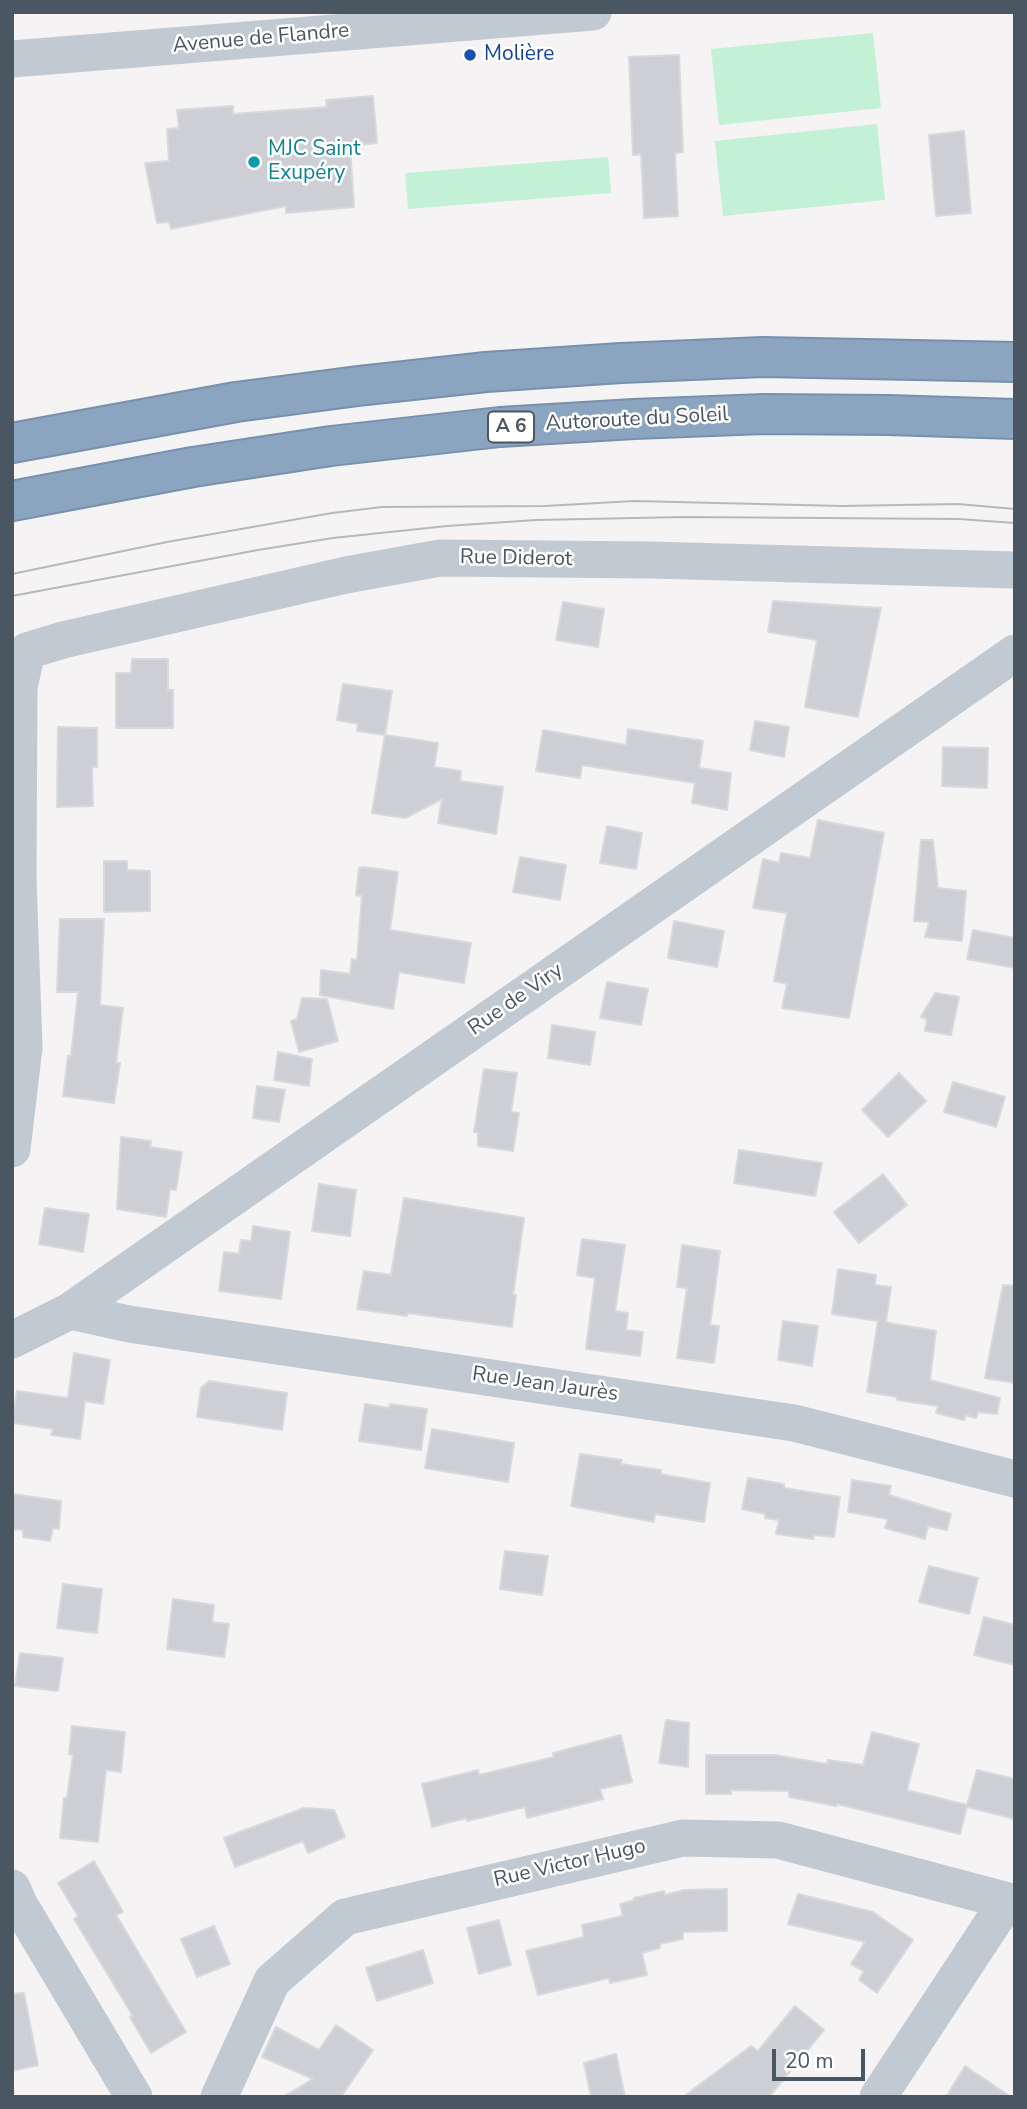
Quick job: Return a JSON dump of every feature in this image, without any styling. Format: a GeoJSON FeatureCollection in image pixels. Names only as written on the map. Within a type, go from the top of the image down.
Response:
{"type":"FeatureCollection","features":[{"type":"Feature","properties":{"kind":"highway"},"geometry":{"type":"LineString","coordinates":[[12,443],[236,402],[486,372],[763,357],[1015,362]]}},
{"type":"Feature","properties":{"kind":"highway","name":"Autoroute du Soleil"},"geometry":{"type":"LineString","coordinates":[[12,501],[207,465],[344,444],[500,427],[764,414],[1015,419]]}},
{"type":"Feature","properties":{"kind":"street","name":"Avenue de Flandre"},"geometry":{"type":"LineString","coordinates":[[12,59],[593,12]]}},
{"type":"Feature","properties":{"kind":"street","name":"Rue Diderot"},"geometry":{"type":"LineString","coordinates":[[12,1149],[24,1047],[18,879],[19,687],[27,651],[63,640],[346,575],[440,558],[651,560],[1015,570]]}},
{"type":"Feature","properties":{"kind":"street","name":"Rue de Viry"},"geometry":{"type":"LineString","coordinates":[[12,1340],[70,1311],[1015,653]]}},
{"type":"Feature","properties":{"kind":"street","name":"Rue Jean Jaurès"},"geometry":{"type":"LineString","coordinates":[[70,1311],[156,1328],[794,1423],[1015,1479]]}},
{"type":"Feature","properties":{"kind":"street","name":"Rue Victor Hugo"},"geometry":{"type":"LineString","coordinates":[[219,2097],[272,1981],[345,1917],[683,1838],[778,1840],[1011,1902]]}},
{"type":"Feature","properties":{"kind":"street"},"geometry":{"type":"LineString","coordinates":[[12,1888],[134,2097]]}},
{"type":"Feature","properties":{"kind":"street"},"geometry":{"type":"LineString","coordinates":[[878,2097],[1011,1902]]}},
{"type":"Feature","properties":{"kind":"green space"},"geometry":{"type":"Polygon","coordinates":[[[873,33],[881,108],[719,125],[711,49],[873,33]]]}},
{"type":"Feature","properties":{"kind":"green space"},"geometry":{"type":"Polygon","coordinates":[[[877,124],[885,200],[723,216],[715,141],[877,124]]]}},
{"type":"Feature","properties":{"kind":"green space"},"geometry":{"type":"Polygon","coordinates":[[[608,157],[611,193],[408,209],[405,173],[608,157]]]}},
{"type":"Feature","properties":{"kind":"building"},"geometry":{"type":"Polygon","coordinates":[[[679,55],[683,152],[675,153],[678,216],[644,218],[641,154],[633,155],[629,57],[679,55]]]}},
{"type":"Feature","properties":{"kind":"building","name":"MJC Saint Exupéry"},"geometry":{"type":"Polygon","coordinates":[[[373,96],[377,143],[350,146],[354,207],[286,213],[286,206],[171,229],[169,222],[157,223],[145,163],[169,161],[167,129],[179,128],[177,110],[233,106],[233,114],[327,107],[326,100],[373,96]]]}},
{"type":"Feature","properties":{"kind":"building"},"geometry":{"type":"Polygon","coordinates":[[[964,131],[971,213],[936,216],[929,135],[964,131]]]}},
{"type":"Feature","properties":{"kind":"building"},"geometry":{"type":"Polygon","coordinates":[[[773,601],[881,608],[858,717],[805,707],[817,640],[768,632],[773,601]]]}},
{"type":"Feature","properties":{"kind":"building"},"geometry":{"type":"Polygon","coordinates":[[[563,602],[604,609],[598,647],[556,640],[563,602]]]}},
{"type":"Feature","properties":{"kind":"building"},"geometry":{"type":"Polygon","coordinates":[[[132,659],[168,659],[168,690],[173,690],[173,728],[116,728],[116,673],[131,673],[132,659]]]}},
{"type":"Feature","properties":{"kind":"building"},"geometry":{"type":"Polygon","coordinates":[[[343,684],[392,691],[385,735],[357,731],[358,724],[337,720],[343,684]]]}},
{"type":"Feature","properties":{"kind":"building"},"geometry":{"type":"Polygon","coordinates":[[[755,721],[789,727],[784,757],[750,750],[755,721]]]}},
{"type":"Feature","properties":{"kind":"building"},"geometry":{"type":"Polygon","coordinates":[[[58,727],[97,728],[97,767],[92,767],[93,806],[57,807],[58,727]]]}},
{"type":"Feature","properties":{"kind":"building"},"geometry":{"type":"Polygon","coordinates":[[[628,729],[703,741],[699,768],[731,773],[727,810],[692,803],[695,783],[582,765],[580,778],[536,771],[543,730],[626,745],[628,729]]]}},
{"type":"Feature","properties":{"kind":"building"},"geometry":{"type":"Polygon","coordinates":[[[385,735],[438,743],[434,767],[461,771],[460,781],[503,787],[496,834],[438,823],[442,799],[405,818],[372,813],[385,735]]]}},
{"type":"Feature","properties":{"kind":"building"},"geometry":{"type":"Polygon","coordinates":[[[943,747],[988,748],[987,788],[942,786],[943,747]]]}},
{"type":"Feature","properties":{"kind":"building"},"geometry":{"type":"Polygon","coordinates":[[[818,820],[884,833],[849,1018],[782,1008],[787,984],[774,981],[787,913],[753,908],[763,859],[779,863],[781,853],[810,858],[818,820]]]}},
{"type":"Feature","properties":{"kind":"building"},"geometry":{"type":"Polygon","coordinates":[[[607,826],[642,833],[636,869],[600,863],[607,826]]]}},
{"type":"Feature","properties":{"kind":"building"},"geometry":{"type":"Polygon","coordinates":[[[921,840],[933,840],[938,888],[966,891],[962,941],[925,937],[929,922],[914,921],[921,840]]]}},
{"type":"Feature","properties":{"kind":"building"},"geometry":{"type":"Polygon","coordinates":[[[520,857],[566,865],[560,900],[513,892],[520,857]]]}},
{"type":"Feature","properties":{"kind":"building"},"geometry":{"type":"Polygon","coordinates":[[[104,861],[127,861],[127,870],[150,871],[150,911],[104,912],[104,861]]]}},
{"type":"Feature","properties":{"kind":"building"},"geometry":{"type":"Polygon","coordinates":[[[359,868],[398,872],[390,930],[471,943],[464,983],[399,972],[393,1009],[320,995],[321,970],[350,974],[352,959],[357,960],[362,896],[356,895],[359,868]]]}},
{"type":"Feature","properties":{"kind":"building"},"geometry":{"type":"Polygon","coordinates":[[[60,919],[104,919],[100,1005],[123,1008],[116,1063],[120,1063],[114,1103],[63,1096],[68,1056],[71,1056],[78,992],[57,992],[60,919]]]}},
{"type":"Feature","properties":{"kind":"building"},"geometry":{"type":"Polygon","coordinates":[[[674,921],[724,931],[717,967],[668,958],[674,921]]]}},
{"type":"Feature","properties":{"kind":"building"},"geometry":{"type":"Polygon","coordinates":[[[973,930],[1015,938],[1015,968],[967,959],[973,930]]]}},
{"type":"Feature","properties":{"kind":"building"},"geometry":{"type":"Polygon","coordinates":[[[607,982],[648,989],[641,1025],[600,1018],[607,982]]]}},
{"type":"Feature","properties":{"kind":"building"},"geometry":{"type":"Polygon","coordinates":[[[935,993],[959,997],[951,1035],[925,1031],[927,1019],[921,1017],[935,993]]]}},
{"type":"Feature","properties":{"kind":"building"},"geometry":{"type":"Polygon","coordinates":[[[302,998],[327,999],[338,1041],[299,1052],[291,1021],[297,1019],[302,998]]]}},
{"type":"Feature","properties":{"kind":"building"},"geometry":{"type":"Polygon","coordinates":[[[552,1025],[595,1032],[590,1065],[548,1058],[552,1025]]]}},
{"type":"Feature","properties":{"kind":"building"},"geometry":{"type":"Polygon","coordinates":[[[278,1052],[312,1059],[309,1086],[274,1080],[278,1052]]]}},
{"type":"Feature","properties":{"kind":"building"},"geometry":{"type":"Polygon","coordinates":[[[484,1069],[517,1073],[511,1112],[519,1113],[513,1151],[478,1146],[478,1132],[474,1132],[484,1069]]]}},
{"type":"Feature","properties":{"kind":"building"},"geometry":{"type":"Polygon","coordinates":[[[899,1073],[926,1101],[888,1137],[862,1110],[899,1073]]]}},
{"type":"Feature","properties":{"kind":"building"},"geometry":{"type":"Polygon","coordinates":[[[953,1082],[1005,1097],[996,1127],[944,1112],[953,1082]]]}},
{"type":"Feature","properties":{"kind":"building"},"geometry":{"type":"Polygon","coordinates":[[[257,1086],[285,1090],[279,1122],[253,1118],[257,1086]]]}},
{"type":"Feature","properties":{"kind":"building"},"geometry":{"type":"Polygon","coordinates":[[[121,1137],[151,1141],[150,1147],[182,1152],[176,1190],[170,1189],[166,1217],[117,1209],[121,1137]]]}},
{"type":"Feature","properties":{"kind":"building"},"geometry":{"type":"Polygon","coordinates":[[[739,1150],[822,1163],[815,1196],[734,1183],[739,1150]]]}},
{"type":"Feature","properties":{"kind":"building"},"geometry":{"type":"Polygon","coordinates":[[[883,1174],[907,1205],[859,1243],[834,1212],[883,1174]]]}},
{"type":"Feature","properties":{"kind":"building"},"geometry":{"type":"Polygon","coordinates":[[[319,1184],[356,1190],[350,1236],[312,1231],[319,1184]]]}},
{"type":"Feature","properties":{"kind":"building"},"geometry":{"type":"Polygon","coordinates":[[[404,1198],[524,1218],[513,1295],[516,1295],[512,1327],[357,1309],[364,1271],[391,1275],[404,1198]]]}},
{"type":"Feature","properties":{"kind":"building"},"geometry":{"type":"Polygon","coordinates":[[[45,1208],[89,1214],[83,1252],[39,1244],[45,1208]]]}},
{"type":"Feature","properties":{"kind":"building"},"geometry":{"type":"Polygon","coordinates":[[[253,1226],[290,1232],[281,1299],[219,1291],[224,1252],[239,1254],[241,1240],[251,1241],[253,1226]]]}},
{"type":"Feature","properties":{"kind":"building"},"geometry":{"type":"Polygon","coordinates":[[[582,1239],[625,1245],[615,1311],[628,1313],[626,1330],[643,1332],[640,1356],[586,1349],[595,1278],[577,1275],[582,1239]]]}},
{"type":"Feature","properties":{"kind":"building"},"geometry":{"type":"Polygon","coordinates":[[[682,1245],[720,1251],[710,1325],[719,1326],[714,1363],[677,1358],[687,1288],[677,1287],[682,1245]]]}},
{"type":"Feature","properties":{"kind":"building"},"geometry":{"type":"Polygon","coordinates":[[[838,1269],[876,1275],[875,1285],[891,1287],[884,1322],[936,1331],[930,1380],[1000,1398],[997,1414],[978,1412],[976,1418],[966,1415],[964,1420],[936,1413],[938,1406],[867,1392],[878,1321],[832,1314],[838,1269]]]}},
{"type":"Feature","properties":{"kind":"building"},"geometry":{"type":"Polygon","coordinates":[[[1003,1285],[1015,1286],[1015,1383],[985,1378],[1003,1285]]]}},
{"type":"Feature","properties":{"kind":"building"},"geometry":{"type":"Polygon","coordinates":[[[783,1321],[818,1326],[812,1366],[778,1360],[783,1321]]]}},
{"type":"Feature","properties":{"kind":"building"},"geometry":{"type":"Polygon","coordinates":[[[74,1353],[110,1360],[103,1404],[85,1401],[80,1439],[51,1435],[53,1429],[12,1423],[17,1391],[68,1398],[74,1353]]]}},
{"type":"Feature","properties":{"kind":"building"},"geometry":{"type":"Polygon","coordinates":[[[209,1381],[287,1393],[282,1430],[197,1417],[201,1388],[209,1381]]]}},
{"type":"Feature","properties":{"kind":"building"},"geometry":{"type":"Polygon","coordinates":[[[365,1404],[427,1409],[421,1450],[359,1441],[365,1404]]]}},
{"type":"Feature","properties":{"kind":"building"},"geometry":{"type":"Polygon","coordinates":[[[432,1429],[514,1443],[508,1482],[425,1468],[432,1429]]]}},
{"type":"Feature","properties":{"kind":"building"},"geometry":{"type":"Polygon","coordinates":[[[580,1454],[622,1460],[621,1464],[661,1470],[661,1474],[710,1483],[704,1522],[655,1514],[654,1522],[571,1506],[580,1454]]]}},
{"type":"Feature","properties":{"kind":"building"},"geometry":{"type":"Polygon","coordinates":[[[748,1478],[784,1484],[784,1488],[840,1497],[834,1537],[814,1535],[813,1539],[776,1534],[779,1520],[742,1509],[748,1478]]]}},
{"type":"Feature","properties":{"kind":"building"},"geometry":{"type":"Polygon","coordinates":[[[852,1480],[891,1486],[889,1495],[951,1514],[947,1530],[928,1526],[925,1539],[885,1528],[888,1519],[848,1512],[852,1480]]]}},
{"type":"Feature","properties":{"kind":"building"},"geometry":{"type":"Polygon","coordinates":[[[12,1494],[61,1501],[59,1529],[53,1528],[50,1541],[23,1537],[23,1530],[12,1529],[12,1494]]]}},
{"type":"Feature","properties":{"kind":"building"},"geometry":{"type":"Polygon","coordinates":[[[505,1551],[548,1556],[542,1595],[500,1589],[505,1551]]]}},
{"type":"Feature","properties":{"kind":"building"},"geometry":{"type":"Polygon","coordinates":[[[929,1566],[978,1578],[969,1614],[919,1602],[929,1566]]]}},
{"type":"Feature","properties":{"kind":"building"},"geometry":{"type":"Polygon","coordinates":[[[63,1584],[102,1589],[97,1633],[57,1628],[63,1584]]]}},
{"type":"Feature","properties":{"kind":"building"},"geometry":{"type":"Polygon","coordinates":[[[173,1599],[214,1605],[212,1622],[229,1624],[224,1657],[167,1649],[173,1599]]]}},
{"type":"Feature","properties":{"kind":"building"},"geometry":{"type":"Polygon","coordinates":[[[984,1617],[1015,1625],[1015,1665],[974,1655],[984,1617]]]}},
{"type":"Feature","properties":{"kind":"building"},"geometry":{"type":"Polygon","coordinates":[[[20,1653],[63,1658],[58,1691],[15,1686],[20,1653]]]}},
{"type":"Feature","properties":{"kind":"building"},"geometry":{"type":"Polygon","coordinates":[[[666,1720],[689,1723],[688,1767],[659,1763],[666,1720]]]}},
{"type":"Feature","properties":{"kind":"building"},"geometry":{"type":"Polygon","coordinates":[[[72,1726],[125,1732],[121,1772],[106,1770],[98,1842],[60,1838],[64,1798],[67,1798],[73,1755],[69,1754],[72,1726]]]}},
{"type":"Feature","properties":{"kind":"building"},"geometry":{"type":"Polygon","coordinates":[[[872,1732],[919,1744],[907,1790],[967,1805],[977,1770],[1015,1779],[1015,1819],[967,1807],[960,1834],[837,1804],[836,1806],[789,1797],[789,1791],[731,1790],[731,1794],[706,1794],[706,1755],[775,1755],[827,1764],[828,1760],[863,1765],[872,1732]]]}},
{"type":"Feature","properties":{"kind":"building"},"geometry":{"type":"Polygon","coordinates":[[[621,1735],[632,1782],[600,1789],[603,1799],[527,1818],[525,1807],[432,1827],[422,1784],[478,1770],[479,1775],[554,1757],[553,1753],[621,1735]]]}},
{"type":"Feature","properties":{"kind":"building"},"geometry":{"type":"Polygon","coordinates":[[[304,1808],[334,1810],[345,1837],[308,1853],[303,1841],[235,1867],[224,1838],[304,1808]]]}},
{"type":"Feature","properties":{"kind":"building"},"geometry":{"type":"Polygon","coordinates":[[[94,1861],[123,1912],[116,1915],[186,2032],[151,2053],[130,2017],[133,2016],[74,1919],[78,1916],[58,1883],[94,1861]]]}},
{"type":"Feature","properties":{"kind":"building"},"geometry":{"type":"Polygon","coordinates":[[[727,1889],[727,1931],[683,1932],[683,1939],[660,1944],[660,1948],[642,1953],[647,1975],[610,1983],[609,1978],[538,1995],[526,1951],[584,1937],[582,1925],[623,1916],[620,1904],[635,1900],[634,1898],[664,1891],[665,1895],[684,1890],[727,1889]]]}},
{"type":"Feature","properties":{"kind":"building"},"geometry":{"type":"Polygon","coordinates":[[[798,1894],[873,1912],[913,1940],[877,1993],[859,1980],[864,1971],[851,1964],[865,1942],[788,1924],[798,1894]]]}},
{"type":"Feature","properties":{"kind":"building"},"geometry":{"type":"Polygon","coordinates":[[[499,1920],[511,1965],[479,1974],[467,1928],[499,1920]]]}},
{"type":"Feature","properties":{"kind":"building"},"geometry":{"type":"Polygon","coordinates":[[[214,1926],[230,1964],[197,1977],[181,1939],[214,1926]]]}},
{"type":"Feature","properties":{"kind":"building"},"geometry":{"type":"Polygon","coordinates":[[[423,1950],[433,1983],[377,2001],[366,1968],[423,1950]]]}},
{"type":"Feature","properties":{"kind":"building"},"geometry":{"type":"Polygon","coordinates":[[[24,1993],[38,2065],[12,2071],[12,1994],[24,1993]]]}},
{"type":"Feature","properties":{"kind":"building"},"geometry":{"type":"Polygon","coordinates":[[[795,2006],[824,2030],[769,2097],[683,2097],[751,2046],[758,2051],[795,2006]]]}},
{"type":"Feature","properties":{"kind":"building"},"geometry":{"type":"Polygon","coordinates":[[[336,2025],[373,2050],[341,2097],[283,2097],[313,2079],[262,2057],[276,2027],[319,2050],[336,2025]]]}},
{"type":"Feature","properties":{"kind":"building"},"geometry":{"type":"Polygon","coordinates":[[[616,2054],[625,2097],[591,2097],[584,2063],[616,2054]]]}},
{"type":"Feature","properties":{"kind":"building"},"geometry":{"type":"Polygon","coordinates":[[[965,2066],[1011,2097],[946,2097],[965,2066]]]}},
{"type":"Feature","properties":{"kind":"tram line"},"geometry":{"type":"LineString","coordinates":[[12,574],[167,542],[332,513],[382,507],[545,506],[634,501],[842,506],[958,504],[1015,509]]}},
{"type":"Feature","properties":{"kind":"tram line"},"geometry":{"type":"LineString","coordinates":[[12,596],[258,550],[333,538],[447,526],[536,520],[684,517],[959,519],[1015,523]]}},
{"type":"Feature","properties":{"kind":"place","name":"Molière"},"geometry":{"type":"Point","coordinates":[470,55]}},
{"type":"Feature","properties":{"kind":"place","name":"MJC Saint Exupéry"},"geometry":{"type":"Point","coordinates":[254,162]}}]}
